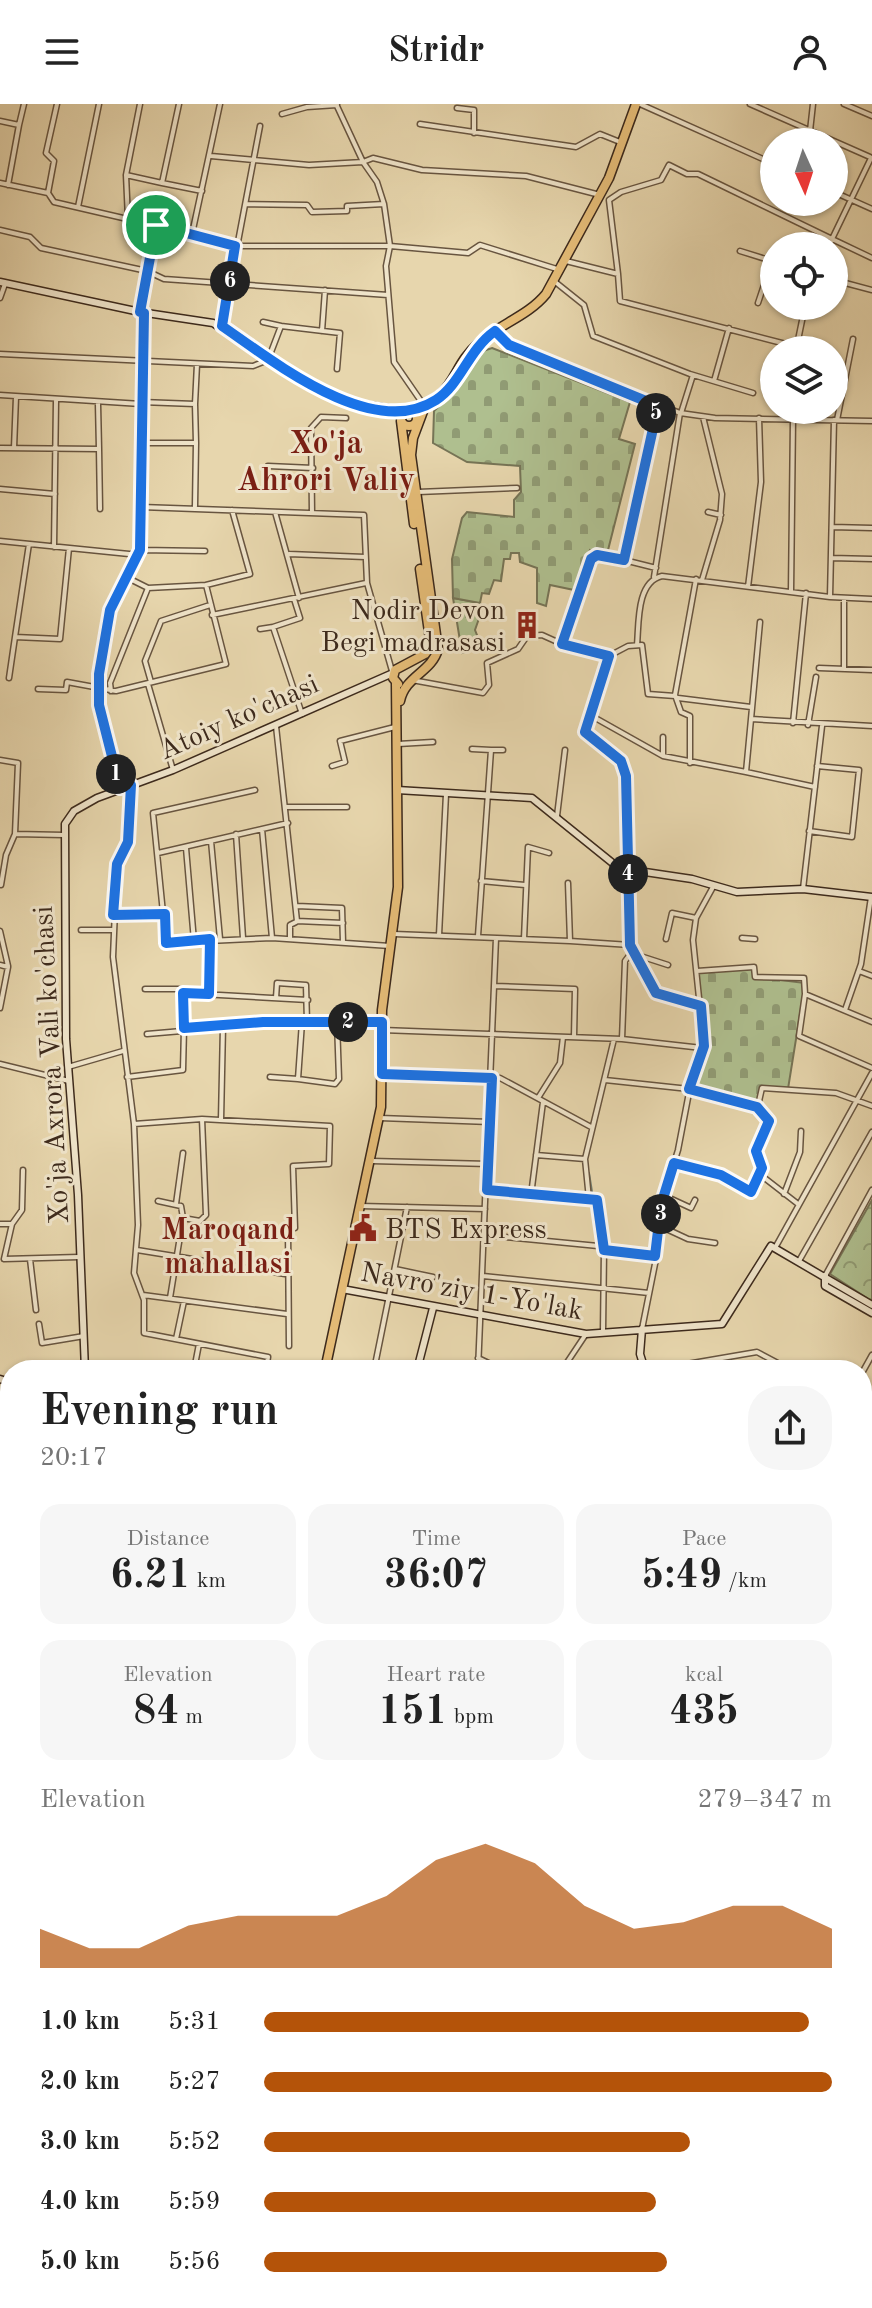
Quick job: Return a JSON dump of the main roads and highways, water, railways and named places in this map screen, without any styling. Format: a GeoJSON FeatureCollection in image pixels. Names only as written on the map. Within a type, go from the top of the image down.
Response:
{"type":"FeatureCollection","features":[{"type":"Feature","properties":{"kind":"main road"},"geometry":{"type":"LineString","coordinates":[[408,417],[447,390],[478,343],[536,305],[554,281],[600,195],[638,104]]}},
{"type":"Feature","properties":{"kind":"main road"},"geometry":{"type":"LineString","coordinates":[[413,438],[425,406]]}},
{"type":"Feature","properties":{"kind":"main road"},"geometry":{"type":"LineString","coordinates":[[396,683],[408,682],[430,664],[438,649],[415,492],[413,438],[408,417]]}},
{"type":"Feature","properties":{"kind":"main road"},"geometry":{"type":"LineString","coordinates":[[397,670],[427,652],[431,640],[408,417]]}},
{"type":"Feature","properties":{"kind":"main road"},"geometry":{"type":"LineString","coordinates":[[397,670],[409,671],[408,682],[401,696],[397,726]]}},
{"type":"Feature","properties":{"kind":"main road"},"geometry":{"type":"LineString","coordinates":[[327,1360],[379,1118],[382,1026],[398,887],[397,670]]}},
{"type":"Feature","properties":{"kind":"waterway"},"geometry":{"type":"LineString","coordinates":[[622,770],[625,791]]}},
{"type":"Feature","properties":{"kind":"waterway"},"geometry":{"type":"LineString","coordinates":[[627,878],[627,896]]}},
{"type":"Feature","properties":{"kind":"waterway"},"geometry":{"type":"LineString","coordinates":[[589,1173],[602,1254]]}},
{"type":"Feature","properties":{"kind":"place","name":"Nodir Devon Begi madrasasi"},"geometry":{"type":"Point","coordinates":[527,625]}},
{"type":"Feature","properties":{"kind":"place","name":"BTS Express"},"geometry":{"type":"Point","coordinates":[363,1228]}},
{"type":"Feature","properties":{"kind":"district","name":"Xo'ja Ahrori Valiy"},"geometry":{"type":"Point","coordinates":[326,460]}},
{"type":"Feature","properties":{"kind":"district","name":"Maroqand mahallasi"},"geometry":{"type":"Point","coordinates":[228,1246]}}]}
